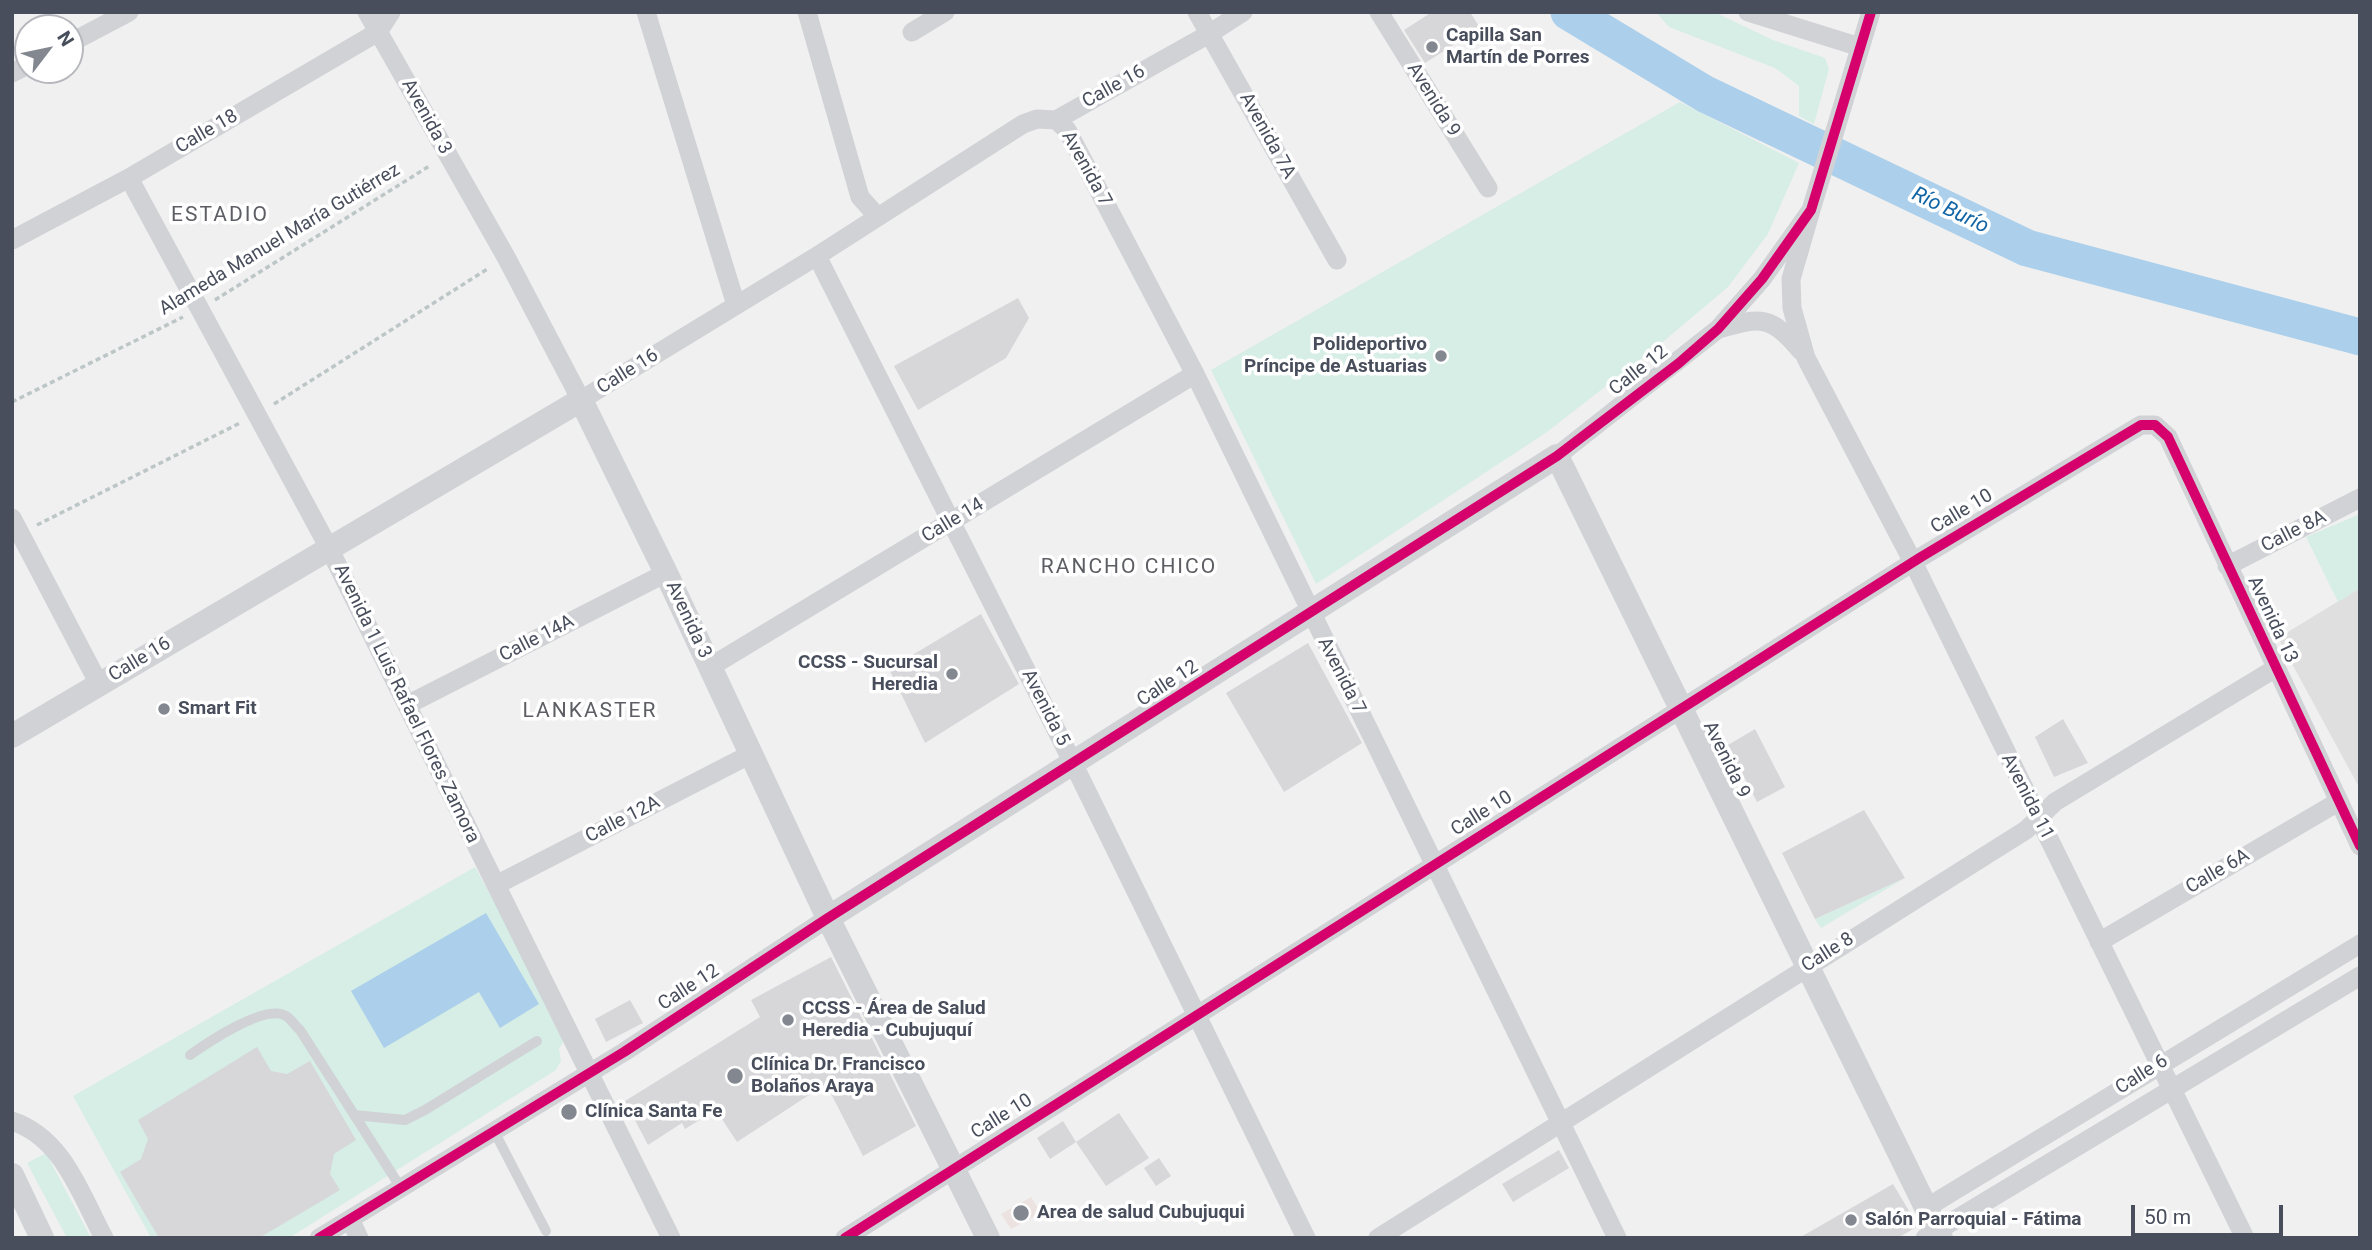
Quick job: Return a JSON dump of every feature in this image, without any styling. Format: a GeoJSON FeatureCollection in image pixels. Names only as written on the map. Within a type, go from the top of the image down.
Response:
{"type":"FeatureCollection","features":[{"type":"Feature","properties":{"kind":"street"},"geometry":{"type":"LineString","coordinates":[[84,36],[129,12]]}},
{"type":"Feature","properties":{"kind":"street","name":"Avenida 3"},"geometry":{"type":"LineString","coordinates":[[367,12],[581,400],[666,573],[828,918],[988,1238]]}},
{"type":"Feature","properties":{"kind":"street","name":"Calle 18"},"geometry":{"type":"LineString","coordinates":[[12,240],[129,178],[378,32],[391,12]]}},
{"type":"Feature","properties":{"kind":"street"},"geometry":{"type":"LineString","coordinates":[[646,12],[736,305]]}},
{"type":"Feature","properties":{"kind":"street"},"geometry":{"type":"LineString","coordinates":[[807,12],[860,197],[877,216]]}},
{"type":"Feature","properties":{"kind":"street"},"geometry":{"type":"LineString","coordinates":[[912,32],[945,12]]}},
{"type":"Feature","properties":{"kind":"street","name":"Avenida 7A"},"geometry":{"type":"LineString","coordinates":[[1197,12],[1337,260]]}},
{"type":"Feature","properties":{"kind":"street","name":"Calle 16"},"geometry":{"type":"LineString","coordinates":[[12,736],[581,400],[817,256],[1023,124],[1037,119],[1056,120],[1209,34],[1242,12]]}},
{"type":"Feature","properties":{"kind":"street","name":"Avenida 9"},"geometry":{"type":"LineString","coordinates":[[1378,12],[1488,188]]}},
{"type":"Feature","properties":{"kind":"street"},"geometry":{"type":"LineString","coordinates":[[1748,12],[1860,47]]}},
{"type":"Feature","properties":{"kind":"street","name":"Calle 12"},"geometry":{"type":"LineString","coordinates":[[319,1238],[589,1073],[828,918],[1074,765],[1558,456],[1718,329],[1762,279],[1811,210],[1871,12]]}},
{"type":"Feature","properties":{"kind":"street","name":"Avenida 7"},"geometry":{"type":"LineString","coordinates":[[1056,120],[1067,130],[1195,374],[1617,1238]]}},
{"type":"Feature","properties":{"kind":"street","name":"Avenida 1 Luis Rafael Flores Zamora"},"geometry":{"type":"LineString","coordinates":[[129,178],[329,548],[671,1238]]}},
{"type":"Feature","properties":{"kind":"street","name":"Avenida 11"},"geometry":{"type":"LineString","coordinates":[[1811,210],[1791,279],[1792,309],[1806,358],[1913,562],[2245,1238]]}},
{"type":"Feature","properties":{"kind":"street","name":"Avenida 5"},"geometry":{"type":"LineString","coordinates":[[817,256],[1074,765],[1306,1238]]}},
{"type":"Feature","properties":{"kind":"street","name":"Avenida 11"},"geometry":{"type":"LineString","coordinates":[[1718,329],[1753,319],[1766,321],[1780,327],[1806,358]]}},
{"type":"Feature","properties":{"kind":"street","name":"Calle 14"},"geometry":{"type":"LineString","coordinates":[[710,667],[1195,374]]}},
{"type":"Feature","properties":{"kind":"street","name":"Calle 10"},"geometry":{"type":"LineString","coordinates":[[845,1238],[1913,562],[2141,425]]}},
{"type":"Feature","properties":{"kind":"street","name":"Avenida 13"},"geometry":{"type":"LineString","coordinates":[[2141,425],[2155,425],[2168,437],[2360,846]]}},
{"type":"Feature","properties":{"kind":"street","name":"Avenida 9"},"geometry":{"type":"LineString","coordinates":[[1558,456],[1932,1228]]}},
{"type":"Feature","properties":{"kind":"street","name":"Calle 8A"},"geometry":{"type":"LineString","coordinates":[[2228,566],[2360,498]]}},
{"type":"Feature","properties":{"kind":"street"},"geometry":{"type":"LineString","coordinates":[[15,530],[99,684]]}},
{"type":"Feature","properties":{"kind":"street","name":"Calle 14A"},"geometry":{"type":"LineString","coordinates":[[407,705],[666,573]]}},
{"type":"Feature","properties":{"kind":"street","name":"Calle 8"},"geometry":{"type":"LineString","coordinates":[[1378,1238],[2026,830],[2055,802],[2276,668]]}},
{"type":"Feature","properties":{"kind":"street","name":"Calle 12A"},"geometry":{"type":"LineString","coordinates":[[496,885],[751,754]]}},
{"type":"Feature","properties":{"kind":"street","name":"Calle 6A"},"geometry":{"type":"LineString","coordinates":[[2099,942],[2338,802]]}},
{"type":"Feature","properties":{"kind":"street","name":"Calle 6"},"geometry":{"type":"LineString","coordinates":[[1932,1228],[2160,1064],[2360,944]]}},
{"type":"Feature","properties":{"kind":"street","name":"Calle 6"},"geometry":{"type":"LineString","coordinates":[[1932,1228],[2173,1090],[2360,976]]}},
{"type":"Feature","properties":{"kind":"street"},"geometry":{"type":"LineString","coordinates":[[12,1121],[28,1126],[49,1140],[104,1238]]}},
{"type":"Feature","properties":{"kind":"street"},"geometry":{"type":"LineString","coordinates":[[12,1175],[42,1238]]}},
{"type":"Feature","properties":{"kind":"street"},"geometry":{"type":"LineString","coordinates":[[350,1219],[359,1238]]}},
{"type":"Feature","properties":{"kind":"lane"},"geometry":{"type":"LineString","coordinates":[[190,1055],[221,1034],[251,1020],[275,1013],[284,1015],[300,1030],[401,1188]]}},
{"type":"Feature","properties":{"kind":"lane"},"geometry":{"type":"LineString","coordinates":[[354,1115],[405,1119],[425,1110],[537,1041]]}},
{"type":"Feature","properties":{"kind":"lane"},"geometry":{"type":"LineString","coordinates":[[495,1130],[546,1231]]}},
{"type":"Feature","properties":{"kind":"shaded area"},"geometry":{"type":"Polygon","coordinates":[[[2360,588],[2360,789],[2278,638],[2360,588]]]}},
{"type":"Feature","properties":{"kind":"shaded area","name":"Area de salud Cubujuqui"},"geometry":{"type":"Polygon","coordinates":[[[1031,1197],[1041,1213],[1011,1229],[1001,1214],[1031,1197]]]}},
{"type":"Feature","properties":{"kind":"green space"},"geometry":{"type":"Polygon","coordinates":[[[1656,12],[1714,12],[1773,40],[1825,58],[1829,69],[1814,124],[1799,116],[1799,86],[1775,68],[1669,27],[1656,12]]]}},
{"type":"Feature","properties":{"kind":"green space","name":"Polideportivo Príncipe de Astuarias"},"geometry":{"type":"Polygon","coordinates":[[[1680,102],[1799,163],[1768,234],[1728,287],[1664,341],[1547,432],[1316,584],[1211,370],[1680,102]]]}},
{"type":"Feature","properties":{"kind":"green space"},"geometry":{"type":"Polygon","coordinates":[[[2360,514],[2360,588],[2338,602],[2306,537],[2360,514]]]}},
{"type":"Feature","properties":{"kind":"green space"},"geometry":{"type":"Polygon","coordinates":[[[475,867],[568,1035],[559,1049],[561,1061],[556,1070],[289,1238],[151,1238],[73,1096],[475,867]]]}},
{"type":"Feature","properties":{"kind":"green space"},"geometry":{"type":"Polygon","coordinates":[[[1905,878],[1821,928],[1815,919],[1905,878]]]}},
{"type":"Feature","properties":{"kind":"green space"},"geometry":{"type":"Polygon","coordinates":[[[46,1153],[91,1238],[67,1238],[27,1163],[46,1153]]]}},
{"type":"Feature","properties":{"kind":"water"},"geometry":{"type":"Polygon","coordinates":[[[486,913],[539,1004],[500,1028],[479,992],[384,1048],[351,991],[486,913]]]}},
{"type":"Feature","properties":{"kind":"building","name":"Capilla San Martín de Porres"},"geometry":{"type":"Polygon","coordinates":[[[1432,12],[1470,12],[1480,28],[1425,63],[1404,30],[1432,12]]]}},
{"type":"Feature","properties":{"kind":"building"},"geometry":{"type":"Polygon","coordinates":[[[1018,298],[1029,318],[1006,358],[918,410],[894,366],[1018,298]]]}},
{"type":"Feature","properties":{"kind":"building","name":"CCSS - Sucursal Heredia"},"geometry":{"type":"Polygon","coordinates":[[[981,614],[1019,684],[925,743],[889,669],[981,614]]]}},
{"type":"Feature","properties":{"kind":"building"},"geometry":{"type":"Polygon","coordinates":[[[1308,643],[1362,743],[1284,792],[1226,693],[1308,643]]]}},
{"type":"Feature","properties":{"kind":"building"},"geometry":{"type":"Polygon","coordinates":[[[2063,719],[2088,763],[2054,777],[2035,737],[2063,719]]]}},
{"type":"Feature","properties":{"kind":"building"},"geometry":{"type":"Polygon","coordinates":[[[1755,729],[1785,787],[1757,802],[1728,745],[1755,729]]]}},
{"type":"Feature","properties":{"kind":"building"},"geometry":{"type":"Polygon","coordinates":[[[1864,810],[1905,878],[1815,919],[1782,853],[1864,810]]]}},
{"type":"Feature","properties":{"kind":"building"},"geometry":{"type":"Polygon","coordinates":[[[831,957],[916,1126],[863,1156],[826,1084],[737,1142],[716,1110],[685,1129],[682,1123],[648,1145],[625,1101],[760,1017],[751,1000],[831,957]]]}},
{"type":"Feature","properties":{"kind":"building"},"geometry":{"type":"Polygon","coordinates":[[[630,1000],[643,1023],[606,1042],[595,1019],[630,1000]]]}},
{"type":"Feature","properties":{"kind":"building"},"geometry":{"type":"Polygon","coordinates":[[[257,1047],[271,1071],[287,1074],[310,1061],[356,1140],[334,1154],[330,1174],[340,1190],[259,1238],[159,1238],[120,1172],[141,1159],[148,1139],[138,1120],[257,1047]]]}},
{"type":"Feature","properties":{"kind":"building"},"geometry":{"type":"Polygon","coordinates":[[[1119,1113],[1149,1158],[1106,1186],[1076,1142],[1119,1113]]]}},
{"type":"Feature","properties":{"kind":"building"},"geometry":{"type":"Polygon","coordinates":[[[1063,1121],[1076,1142],[1050,1159],[1037,1138],[1063,1121]]]}},
{"type":"Feature","properties":{"kind":"building"},"geometry":{"type":"Polygon","coordinates":[[[1559,1150],[1569,1168],[1513,1202],[1502,1184],[1559,1150]]]}},
{"type":"Feature","properties":{"kind":"building"},"geometry":{"type":"Polygon","coordinates":[[[1159,1158],[1171,1176],[1156,1186],[1144,1168],[1159,1158]]]}},
{"type":"Feature","properties":{"kind":"building"},"geometry":{"type":"Polygon","coordinates":[[[1893,1184],[1918,1226],[1898,1238],[1799,1238],[1893,1184]]]}},
{"type":"Feature","properties":{"kind":"waterway","name":"Río Burío"},"geometry":{"type":"LineString","coordinates":[[1569,12],[1705,94],[2027,248],[2360,337]]}},
{"type":"Feature","properties":{"kind":"cycle path"},"geometry":{"type":"LineString","coordinates":[[319,1238],[624,1052],[828,918],[1557,456],[1679,363],[1718,329],[1762,279],[1811,210],[1871,12]]}},
{"type":"Feature","properties":{"kind":"cycle path"},"geometry":{"type":"LineString","coordinates":[[845,1238],[1921,557],[2141,425],[2155,425],[2168,437],[2360,846]]}},
{"type":"Feature","properties":{"kind":"place","name":"Capilla San Martín de Porres"},"geometry":{"type":"Point","coordinates":[1432,47]}},
{"type":"Feature","properties":{"kind":"place","name":"Polideportivo Príncipe de Astuarias"},"geometry":{"type":"Point","coordinates":[1441,356]}},
{"type":"Feature","properties":{"kind":"place","name":"CCSS - Sucursal Heredia"},"geometry":{"type":"Point","coordinates":[952,674]}},
{"type":"Feature","properties":{"kind":"place","name":"Smart Fit"},"geometry":{"type":"Point","coordinates":[164,709]}},
{"type":"Feature","properties":{"kind":"place","name":"CCSS - Área de Salud Heredia - Cubujuquí"},"geometry":{"type":"Point","coordinates":[788,1020]}},
{"type":"Feature","properties":{"kind":"place","name":"Clínica Dr. Francisco Bolaños Araya"},"geometry":{"type":"Point","coordinates":[735,1076]}},
{"type":"Feature","properties":{"kind":"place","name":"Clínica Santa Fe"},"geometry":{"type":"Point","coordinates":[569,1112]}},
{"type":"Feature","properties":{"kind":"place","name":"Area de salud Cubujuqui"},"geometry":{"type":"Point","coordinates":[1021,1213]}},
{"type":"Feature","properties":{"kind":"place","name":"Salón Parroquial - Fátima"},"geometry":{"type":"Point","coordinates":[1851,1220]}},
{"type":"Feature","properties":{"kind":"district","name":"ESTADIO"},"geometry":{"type":"Point","coordinates":[220,216]}},
{"type":"Feature","properties":{"kind":"district","name":"RANCHO CHICO"},"geometry":{"type":"Point","coordinates":[1129,568]}},
{"type":"Feature","properties":{"kind":"district","name":"LANKASTER"},"geometry":{"type":"Point","coordinates":[590,712]}}]}
